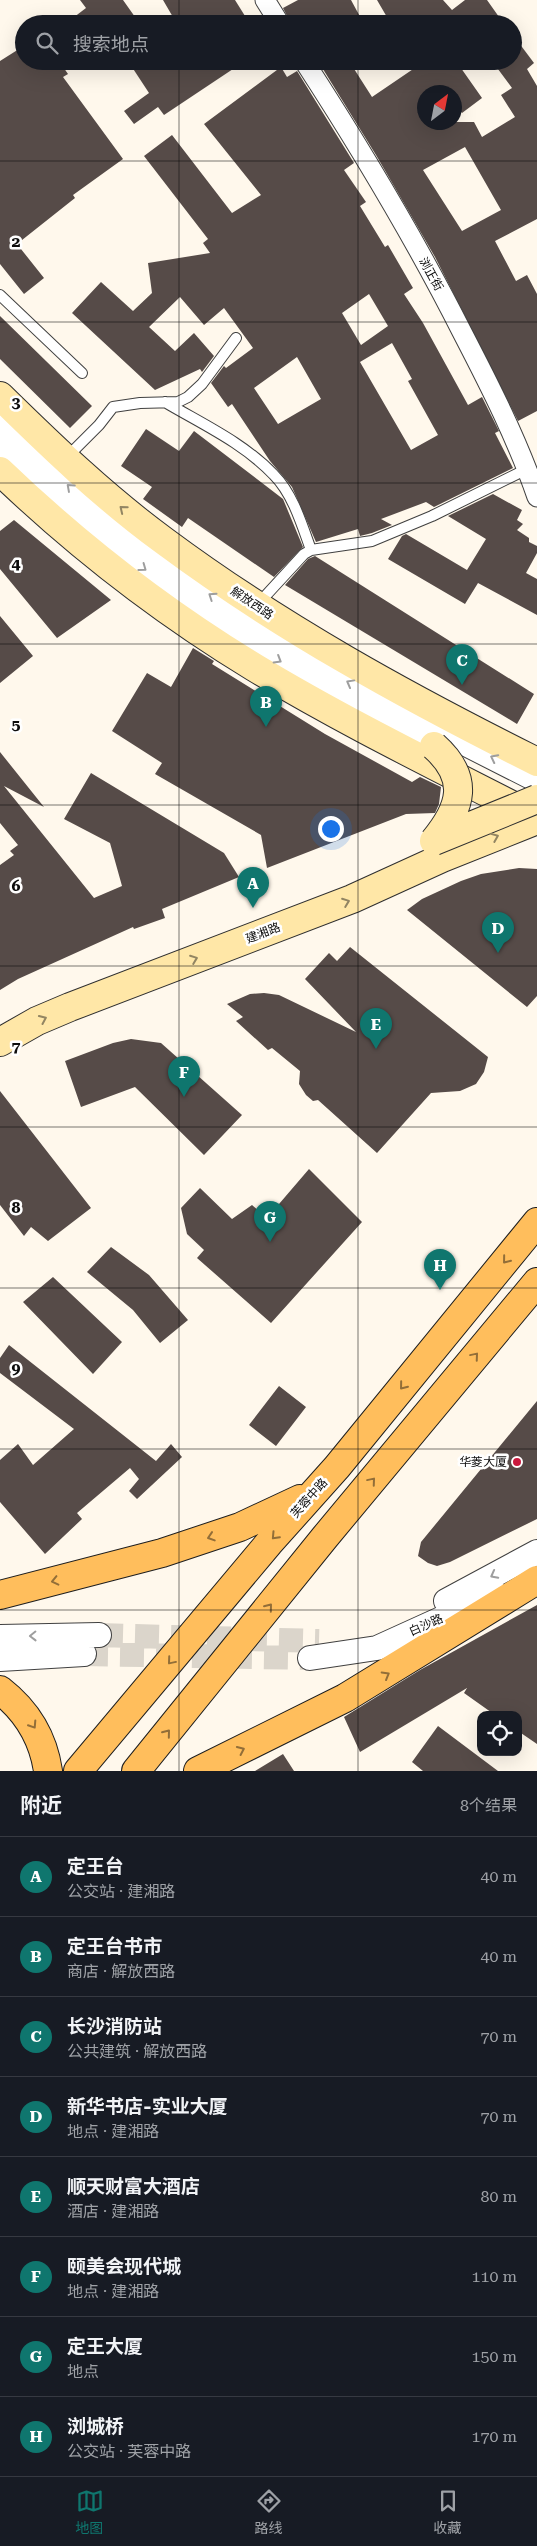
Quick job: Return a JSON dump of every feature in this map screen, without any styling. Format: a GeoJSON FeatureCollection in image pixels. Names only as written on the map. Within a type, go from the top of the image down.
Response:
{"type":"FeatureCollection","features":[{"type":"Feature","properties":{"kind":"main road","name":"解放西路"},"geometry":{"type":"LineString","coordinates":[[0,396],[65,459],[163,541],[257,606],[346,662],[532,772]]}},
{"type":"Feature","properties":{"kind":"main road"},"geometry":{"type":"LineString","coordinates":[[4,483],[127,580],[253,666],[534,821]]}},
{"type":"Feature","properties":{"kind":"main road"},"geometry":{"type":"LineString","coordinates":[[434,746],[448,759],[454,768],[459,794],[452,816],[434,840]]}},
{"type":"Feature","properties":{"kind":"main road","name":"建湘路"},"geometry":{"type":"LineString","coordinates":[[0,1020],[29,1005],[117,969],[345,883],[434,840],[537,799]]}},
{"type":"Feature","properties":{"kind":"main road","name":"建湘路"},"geometry":{"type":"LineString","coordinates":[[0,1042],[37,1021],[70,1007],[352,899],[442,858],[534,821]]}},
{"type":"Feature","properties":{"kind":"main road","name":"芙蓉中路"},"geometry":{"type":"LineString","coordinates":[[78,1771],[269,1542],[319,1488],[537,1222]]}},
{"type":"Feature","properties":{"kind":"main road"},"geometry":{"type":"LineString","coordinates":[[136,1771],[325,1537],[537,1282]]}},
{"type":"Feature","properties":{"kind":"main road"},"geometry":{"type":"LineString","coordinates":[[0,1595],[121,1565],[222,1533],[274,1513],[319,1488]]}},
{"type":"Feature","properties":{"kind":"main road"},"geometry":{"type":"LineString","coordinates":[[198,1771],[345,1698],[537,1580]]}},
{"type":"Feature","properties":{"kind":"main road"},"geometry":{"type":"LineString","coordinates":[[0,1690],[14,1700],[38,1732],[45,1752],[48,1771]]}},
{"type":"Feature","properties":{"kind":"street"},"geometry":{"type":"LineString","coordinates":[[265,0],[274,15]]}},
{"type":"Feature","properties":{"kind":"street","name":"浏正街"},"geometry":{"type":"LineString","coordinates":[[310,70],[347,126],[434,276],[510,424],[537,497]]}},
{"type":"Feature","properties":{"kind":"street","name":"解放西路"},"geometry":{"type":"LineString","coordinates":[[0,422],[103,516],[221,602],[337,676],[532,772]]}},
{"type":"Feature","properties":{"kind":"street"},"geometry":{"type":"LineString","coordinates":[[0,446],[91,528],[196,606],[261,650],[320,685],[537,799]]}},
{"type":"Feature","properties":{"kind":"street","name":"白沙路"},"geometry":{"type":"LineString","coordinates":[[537,1552],[428,1612],[371,1634],[315,1649],[377,1648],[537,1575]]}},
{"type":"Feature","properties":{"kind":"street"},"geometry":{"type":"LineString","coordinates":[[0,1638],[99,1635]]}},
{"type":"Feature","properties":{"kind":"street"},"geometry":{"type":"LineString","coordinates":[[0,1659],[84,1654]]}},
{"type":"Feature","properties":{"kind":"lane"},"geometry":{"type":"LineString","coordinates":[[0,296],[82,373]]}},
{"type":"Feature","properties":{"kind":"lane"},"geometry":{"type":"LineString","coordinates":[[65,459],[99,425],[113,407],[178,402],[188,397],[202,384],[236,338]]}},
{"type":"Feature","properties":{"kind":"lane"},"geometry":{"type":"LineString","coordinates":[[165,402],[239,445],[275,475],[289,497],[311,550]]}},
{"type":"Feature","properties":{"kind":"lane"},"geometry":{"type":"LineString","coordinates":[[257,606],[304,554],[311,550],[372,541],[432,516],[527,469]]}},
{"type":"Feature","properties":{"kind":"building"},"geometry":{"type":"Polygon","coordinates":[[[80,0],[123,0],[134,15],[77,15],[86,8],[80,0]]]}},
{"type":"Feature","properties":{"kind":"building"},"geometry":{"type":"Polygon","coordinates":[[[163,0],[235,0],[244,15],[172,15],[163,0]]]}},
{"type":"Feature","properties":{"kind":"building"},"geometry":{"type":"Polygon","coordinates":[[[298,0],[351,0],[359,15],[286,15],[283,8],[298,0]]]}},
{"type":"Feature","properties":{"kind":"building"},"geometry":{"type":"Polygon","coordinates":[[[377,0],[443,0],[452,10],[465,0],[487,0],[498,15],[386,15],[377,0]]]}},
{"type":"Feature","properties":{"kind":"building"},"geometry":{"type":"Polygon","coordinates":[[[522,47],[534,63],[527,69],[537,86],[537,219],[495,241],[516,281],[527,275],[537,294],[537,411],[518,421],[435,257],[376,155],[324,70],[355,70],[372,97],[412,70],[462,70],[482,98],[462,113],[462,85],[417,85],[417,130],[462,130],[462,122],[474,122],[482,137],[515,117],[501,95],[512,88],[499,70],[522,70],[522,47]],[[465,147],[423,170],[462,231],[501,210],[465,147]]]}},
{"type":"Feature","properties":{"kind":"building"},"geometry":{"type":"Polygon","coordinates":[[[15,52],[15,70],[65,70],[68,74],[63,77],[123,159],[73,195],[75,198],[17,244],[44,278],[24,294],[0,264],[0,61],[15,52]]]}},
{"type":"Feature","properties":{"kind":"building"},"geometry":{"type":"Polygon","coordinates":[[[134,70],[232,70],[164,115],[158,107],[134,124],[124,111],[149,93],[134,70]]]}},
{"type":"Feature","properties":{"kind":"building"},"geometry":{"type":"Polygon","coordinates":[[[277,70],[283,70],[287,77],[297,71],[354,163],[344,170],[366,202],[360,206],[385,247],[388,245],[413,288],[404,294],[423,323],[468,405],[482,397],[499,431],[495,433],[513,468],[434,507],[426,502],[381,519],[392,525],[372,533],[360,536],[358,529],[316,542],[292,487],[270,461],[232,404],[228,407],[211,383],[224,366],[226,368],[253,348],[224,308],[204,325],[180,297],[149,327],[175,351],[194,333],[214,356],[202,372],[200,369],[155,390],[72,313],[101,282],[133,311],[152,293],[148,263],[210,253],[203,243],[208,239],[144,156],[172,135],[232,213],[261,195],[204,124],[277,70]],[[369,294],[342,313],[361,345],[388,326],[369,294]],[[392,343],[360,362],[411,450],[438,435],[408,381],[412,379],[392,343]],[[297,357],[254,388],[278,424],[321,399],[297,357]]]}},
{"type":"Feature","properties":{"kind":"building"},"geometry":{"type":"Polygon","coordinates":[[[0,316],[92,406],[70,428],[0,359],[0,316]]]}},
{"type":"Feature","properties":{"kind":"building"},"geometry":{"type":"Polygon","coordinates":[[[146,429],[179,451],[194,431],[283,499],[303,547],[274,577],[188,518],[182,527],[143,499],[152,487],[121,466],[146,429]]]}},
{"type":"Feature","properties":{"kind":"building"},"geometry":{"type":"Polygon","coordinates":[[[493,494],[522,510],[517,520],[523,524],[517,530],[529,538],[529,542],[537,546],[537,553],[526,573],[537,579],[537,615],[478,583],[465,604],[388,559],[402,536],[406,534],[467,570],[486,539],[448,516],[493,494]]]}},
{"type":"Feature","properties":{"kind":"building"},"geometry":{"type":"Polygon","coordinates":[[[14,520],[111,600],[57,638],[0,569],[0,531],[14,520]]]}},
{"type":"Feature","properties":{"kind":"building"},"geometry":{"type":"Polygon","coordinates":[[[315,556],[534,694],[517,724],[285,585],[308,559],[315,556]]]}},
{"type":"Feature","properties":{"kind":"building"},"geometry":{"type":"Polygon","coordinates":[[[0,616],[33,656],[0,683],[0,616]]]}},
{"type":"Feature","properties":{"kind":"building"},"geometry":{"type":"Polygon","coordinates":[[[193,648],[214,661],[212,664],[325,734],[412,782],[420,777],[441,787],[439,804],[435,813],[406,814],[267,868],[261,835],[155,774],[162,763],[112,731],[147,673],[171,687],[193,648]]]}},
{"type":"Feature","properties":{"kind":"building"},"geometry":{"type":"Polygon","coordinates":[[[0,752],[44,807],[4,786],[94,898],[122,886],[110,843],[64,819],[91,773],[224,853],[239,877],[162,909],[165,918],[134,929],[133,927],[18,979],[0,990],[0,865],[14,855],[10,851],[18,845],[0,823],[0,752]]]}},
{"type":"Feature","properties":{"kind":"building"},"geometry":{"type":"Polygon","coordinates":[[[519,868],[537,869],[537,996],[527,1007],[407,910],[422,899],[461,881],[481,874],[519,868]]]}},
{"type":"Feature","properties":{"kind":"building"},"geometry":{"type":"Polygon","coordinates":[[[350,947],[488,1057],[484,1072],[476,1084],[460,1091],[431,1093],[377,1153],[318,1100],[313,1101],[306,1095],[299,1084],[300,1071],[272,1048],[268,1050],[236,1021],[243,1017],[227,1004],[250,994],[279,995],[356,1032],[305,979],[329,953],[337,961],[350,947]]]}},
{"type":"Feature","properties":{"kind":"building"},"geometry":{"type":"Polygon","coordinates":[[[131,1039],[161,1043],[242,1115],[204,1155],[135,1087],[81,1107],[65,1061],[113,1043],[131,1039]]]}},
{"type":"Feature","properties":{"kind":"building"},"geometry":{"type":"Polygon","coordinates":[[[0,1091],[91,1208],[48,1241],[31,1227],[24,1236],[0,1205],[0,1091]]]}},
{"type":"Feature","properties":{"kind":"building"},"geometry":{"type":"Polygon","coordinates":[[[309,1169],[362,1222],[271,1323],[197,1258],[204,1250],[187,1234],[181,1208],[200,1188],[232,1219],[252,1205],[267,1218],[309,1169]]]}},
{"type":"Feature","properties":{"kind":"building"},"geometry":{"type":"Polygon","coordinates":[[[111,1247],[149,1275],[188,1320],[160,1343],[133,1310],[87,1272],[111,1247]]]}},
{"type":"Feature","properties":{"kind":"building"},"geometry":{"type":"Polygon","coordinates":[[[53,1277],[122,1342],[93,1374],[23,1302],[53,1277]]]}},
{"type":"Feature","properties":{"kind":"building"},"geometry":{"type":"Polygon","coordinates":[[[9,1345],[156,1461],[171,1444],[182,1457],[137,1499],[129,1491],[139,1479],[130,1468],[77,1513],[82,1519],[45,1554],[0,1502],[0,1460],[18,1444],[33,1465],[74,1429],[0,1373],[0,1358],[9,1345]]]}},
{"type":"Feature","properties":{"kind":"building"},"geometry":{"type":"Polygon","coordinates":[[[279,1386],[306,1407],[276,1446],[249,1425],[279,1386]]]}},
{"type":"Feature","properties":{"kind":"building","name":"华菱大厦"},"geometry":{"type":"Polygon","coordinates":[[[537,1401],[537,1519],[450,1562],[437,1566],[428,1563],[418,1556],[421,1542],[537,1401]]]}},
{"type":"Feature","properties":{"kind":"building"},"geometry":{"type":"Polygon","coordinates":[[[537,1605],[537,1744],[522,1734],[522,1711],[489,1711],[464,1693],[467,1688],[360,1752],[344,1717],[420,1670],[537,1605]]]}},
{"type":"Feature","properties":{"kind":"building"},"geometry":{"type":"Polygon","coordinates":[[[438,1726],[498,1771],[423,1771],[412,1762],[438,1726]]]}},
{"type":"Feature","properties":{"kind":"building"},"geometry":{"type":"Polygon","coordinates":[[[283,1754],[294,1771],[255,1771],[283,1754]]]}},
{"type":"Feature","properties":{"kind":"tunnel"},"geometry":{"type":"LineString","coordinates":[[99,1635],[319,1641]]}},
{"type":"Feature","properties":{"kind":"tunnel"},"geometry":{"type":"LineString","coordinates":[[84,1654],[310,1658]]}},
{"type":"Feature","properties":{"kind":"place","name":"长沙消防站"},"geometry":{"type":"Point","coordinates":[462,685]}},
{"type":"Feature","properties":{"kind":"place","name":"定王台书市"},"geometry":{"type":"Point","coordinates":[266,727]}},
{"type":"Feature","properties":{"kind":"place","name":"定王台"},"geometry":{"type":"Point","coordinates":[253,908]}},
{"type":"Feature","properties":{"kind":"place","name":"新华书店-实业大厦"},"geometry":{"type":"Point","coordinates":[498,953]}},
{"type":"Feature","properties":{"kind":"place","name":"顺天财富大酒店"},"geometry":{"type":"Point","coordinates":[376,1049]}},
{"type":"Feature","properties":{"kind":"place","name":"颐美会现代城"},"geometry":{"type":"Point","coordinates":[184,1097]}},
{"type":"Feature","properties":{"kind":"place","name":"定王大厦"},"geometry":{"type":"Point","coordinates":[270,1242]}},
{"type":"Feature","properties":{"kind":"place","name":"浏城桥"},"geometry":{"type":"Point","coordinates":[440,1290]}},
{"type":"Feature","properties":{"kind":"place","name":"华菱大厦"},"geometry":{"type":"Point","coordinates":[517,1462]}}]}
